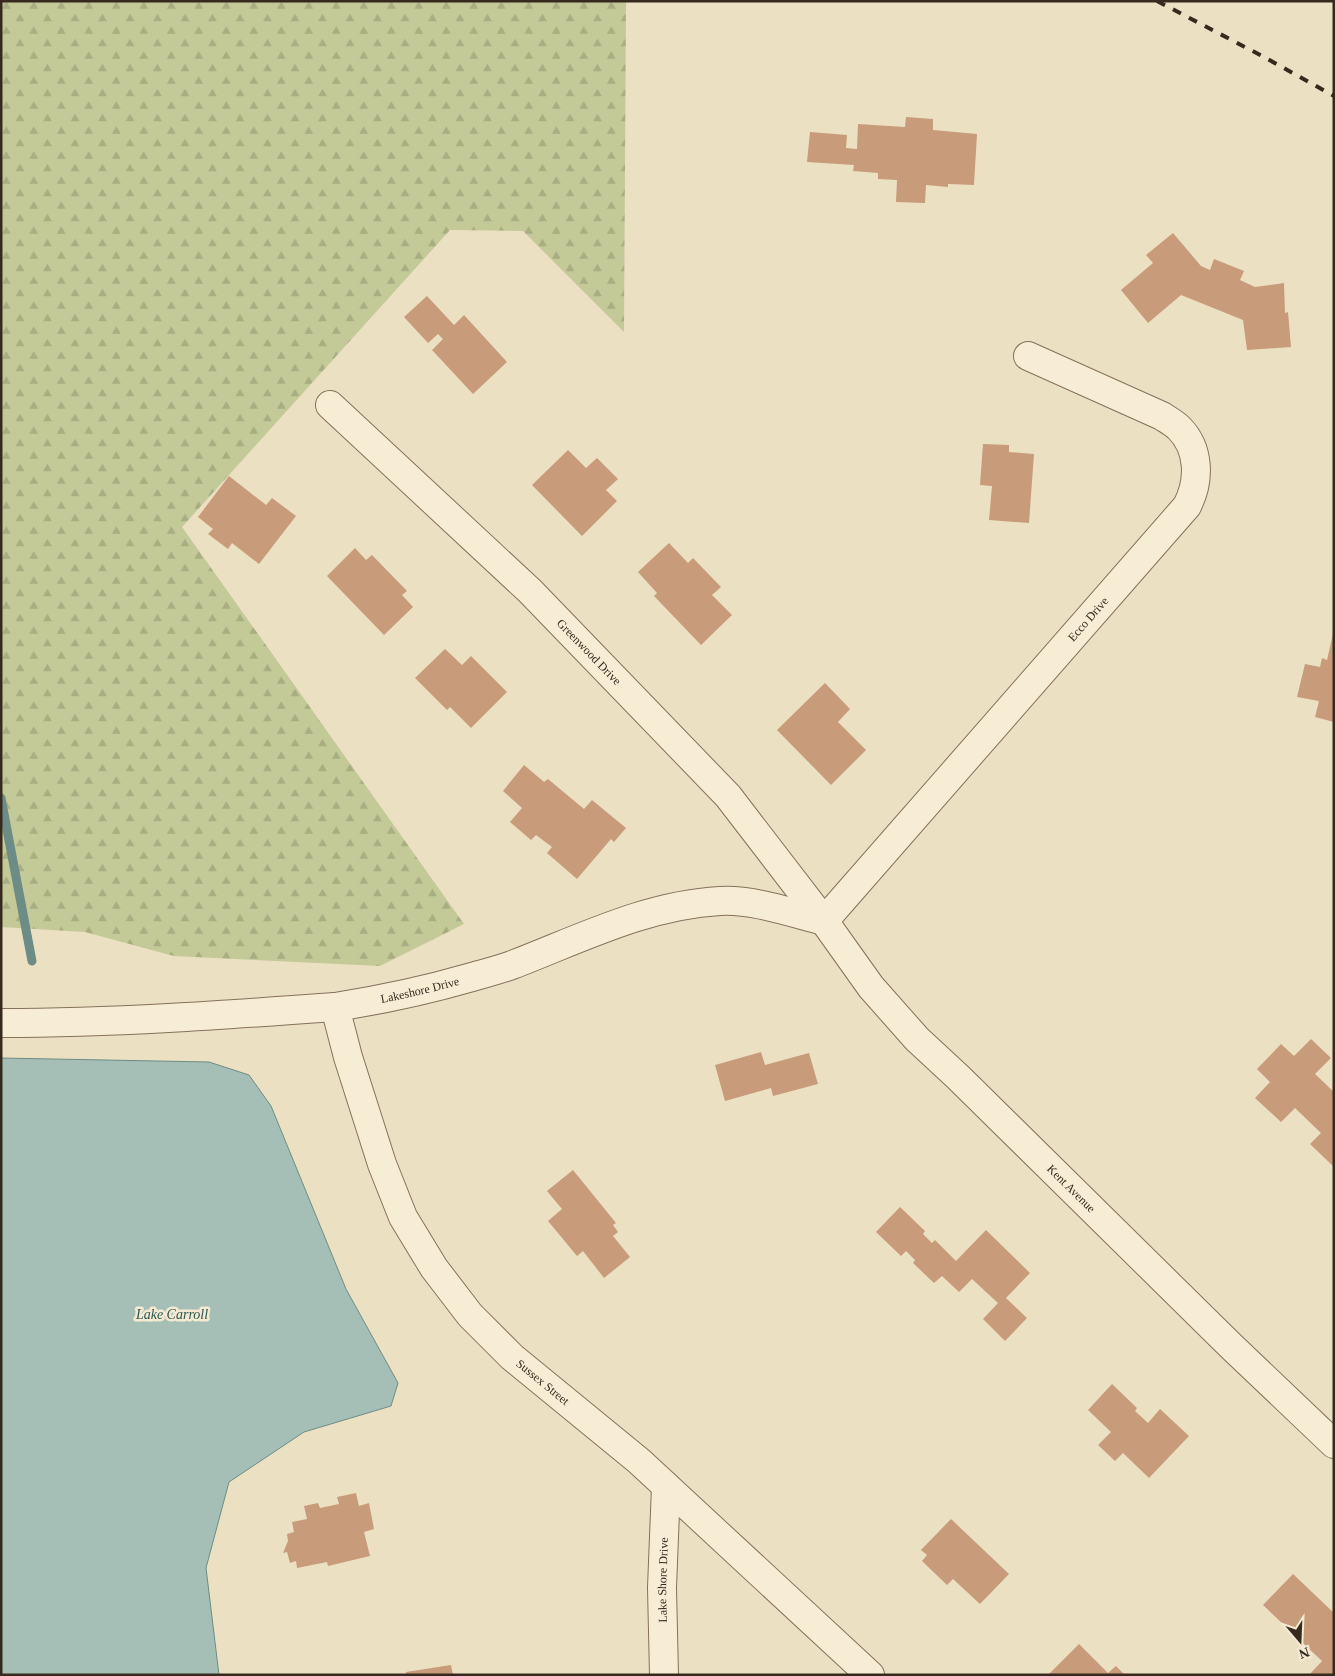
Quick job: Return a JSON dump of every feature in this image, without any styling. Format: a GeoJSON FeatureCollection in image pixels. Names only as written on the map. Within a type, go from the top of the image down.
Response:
{"type":"FeatureCollection","features":[{"type":"Feature","properties":{"kind":"street","name":"Ecco Drive"},"geometry":{"type":"LineString","coordinates":[[824,921],[1186,506],[1195,486],[1196,466],[1191,445],[1179,428],[1162,416],[1028,356]]}},
{"type":"Feature","properties":{"kind":"street","name":"Greenwood Drive"},"geometry":{"type":"LineString","coordinates":[[330,405],[530,591],[728,796],[824,921]]}},
{"type":"Feature","properties":{"kind":"street","name":"Lakeshore Drive"},"geometry":{"type":"LineString","coordinates":[[1,1023],[56,1024],[177,1018],[335,1007],[360,1003],[444,985],[510,966],[592,932],[626,920],[682,905],[722,901],[757,904],[824,921]]}},
{"type":"Feature","properties":{"kind":"street","name":"Kent Avenue"},"geometry":{"type":"LineString","coordinates":[[824,921],[871,987],[917,1039],[1334,1444]]}},
{"type":"Feature","properties":{"kind":"street","name":"Sussex Street"},"geometry":{"type":"LineString","coordinates":[[335,1007],[348,1057],[382,1164],[403,1217],[434,1268],[470,1315],[512,1357],[639,1460],[870,1675]]}},
{"type":"Feature","properties":{"kind":"street","name":"Lake Shore Drive"},"geometry":{"type":"LineString","coordinates":[[664,1675],[662,1588],[666,1486]]}},
{"type":"Feature","properties":{"kind":"green space"},"geometry":{"type":"Polygon","coordinates":[[[1,1],[626,1],[624,332],[523,231],[450,230],[182,527],[464,924],[380,966],[174,956],[85,932],[1,927],[1,1]]]}},
{"type":"Feature","properties":{"kind":"water","name":"Lake Carroll"},"geometry":{"type":"Polygon","coordinates":[[[1,1058],[209,1062],[249,1075],[271,1106],[346,1289],[398,1383],[391,1406],[304,1432],[229,1482],[206,1568],[219,1675],[1,1675],[1,1058]]]}},
{"type":"Feature","properties":{"kind":"building"},"geometry":{"type":"Polygon","coordinates":[[[906,117],[933,119],[933,130],[977,134],[974,185],[948,184],[948,187],[926,185],[925,203],[896,202],[897,180],[878,179],[878,173],[853,171],[854,165],[807,162],[810,132],[847,135],[846,148],[857,149],[858,124],[905,127],[906,117]]]}},
{"type":"Feature","properties":{"kind":"building"},"geometry":{"type":"Polygon","coordinates":[[[1173,233],[1201,266],[1210,270],[1214,259],[1244,271],[1240,280],[1255,287],[1284,283],[1285,313],[1288,312],[1291,347],[1247,350],[1243,320],[1181,295],[1148,323],[1121,290],[1153,263],[1146,255],[1173,233]]]}},
{"type":"Feature","properties":{"kind":"building"},"geometry":{"type":"Polygon","coordinates":[[[427,296],[454,325],[464,315],[507,362],[473,394],[432,350],[443,339],[438,334],[428,343],[404,317],[427,296]]]}},
{"type":"Feature","properties":{"kind":"building"},"geometry":{"type":"Polygon","coordinates":[[[983,444],[1009,445],[1009,452],[1034,454],[1029,523],[989,520],[992,486],[980,485],[983,444]]]}},
{"type":"Feature","properties":{"kind":"building"},"geometry":{"type":"Polygon","coordinates":[[[568,450],[586,468],[597,458],[618,479],[606,490],[617,501],[582,536],[532,485],[568,450]]]}},
{"type":"Feature","properties":{"kind":"building"},"geometry":{"type":"Polygon","coordinates":[[[229,476],[266,505],[272,498],[296,516],[259,564],[232,543],[228,549],[208,534],[213,529],[198,517],[229,476]]]}},
{"type":"Feature","properties":{"kind":"building"},"geometry":{"type":"Polygon","coordinates":[[[669,543],[688,563],[693,558],[721,587],[712,595],[732,615],[701,645],[654,596],[657,593],[638,572],[669,543]]]}},
{"type":"Feature","properties":{"kind":"building"},"geometry":{"type":"Polygon","coordinates":[[[355,548],[366,560],[372,555],[407,591],[402,595],[413,607],[384,635],[327,576],[355,548]]]}},
{"type":"Feature","properties":{"kind":"building"},"geometry":{"type":"Polygon","coordinates":[[[1333,634],[1334,722],[1315,717],[1319,701],[1297,697],[1305,664],[1320,667],[1322,658],[1327,660],[1333,634]]]}},
{"type":"Feature","properties":{"kind":"building"},"geometry":{"type":"Polygon","coordinates":[[[445,649],[462,665],[471,656],[507,692],[471,728],[450,707],[447,710],[415,678],[445,649]]]}},
{"type":"Feature","properties":{"kind":"building"},"geometry":{"type":"Polygon","coordinates":[[[825,683],[850,709],[838,722],[866,750],[831,785],[777,730],[825,683]]]}},
{"type":"Feature","properties":{"kind":"building"},"geometry":{"type":"Polygon","coordinates":[[[524,765],[544,782],[548,779],[584,809],[592,800],[626,828],[614,842],[611,839],[577,879],[547,853],[552,847],[536,835],[531,840],[510,822],[522,808],[503,791],[524,765]]]}},
{"type":"Feature","properties":{"kind":"building"},"geometry":{"type":"Polygon","coordinates":[[[1311,1039],[1331,1058],[1315,1074],[1334,1092],[1334,1167],[1310,1144],[1321,1133],[1295,1108],[1281,1122],[1255,1098],[1270,1082],[1257,1069],[1281,1044],[1294,1056],[1311,1039]]]}},
{"type":"Feature","properties":{"kind":"building"},"geometry":{"type":"Polygon","coordinates":[[[761,1052],[765,1065],[809,1053],[818,1084],[773,1096],[771,1088],[725,1101],[715,1065],[761,1052]]]}},
{"type":"Feature","properties":{"kind":"building"},"geometry":{"type":"Polygon","coordinates":[[[573,1170],[616,1223],[613,1225],[618,1232],[613,1236],[630,1257],[604,1278],[583,1251],[577,1256],[548,1221],[562,1209],[547,1191],[573,1170]]]}},
{"type":"Feature","properties":{"kind":"building"},"geometry":{"type":"Polygon","coordinates":[[[900,1207],[925,1231],[923,1234],[932,1243],[935,1240],[956,1261],[986,1230],[1030,1273],[1006,1298],[1027,1318],[1005,1341],[983,1319],[998,1303],[972,1279],[959,1292],[942,1276],[934,1283],[913,1263],[915,1260],[906,1251],[901,1256],[876,1232],[900,1207]]]}},
{"type":"Feature","properties":{"kind":"building"},"geometry":{"type":"Polygon","coordinates":[[[1112,1384],[1137,1408],[1135,1411],[1148,1423],[1160,1409],[1189,1436],[1149,1478],[1123,1453],[1115,1461],[1098,1445],[1111,1432],[1088,1410],[1112,1384]]]}},
{"type":"Feature","properties":{"kind":"building"},"geometry":{"type":"Polygon","coordinates":[[[356,1493],[359,1506],[369,1503],[374,1529],[364,1532],[370,1556],[328,1566],[327,1562],[297,1568],[296,1561],[290,1563],[287,1552],[283,1553],[288,1541],[287,1534],[294,1532],[292,1522],[307,1519],[304,1506],[318,1503],[320,1508],[339,1504],[337,1497],[356,1493]]]}},
{"type":"Feature","properties":{"kind":"building"},"geometry":{"type":"Polygon","coordinates":[[[951,1519],[1009,1574],[980,1604],[953,1579],[947,1585],[922,1561],[927,1555],[921,1550],[951,1519]]]}},
{"type":"Feature","properties":{"kind":"building"},"geometry":{"type":"Polygon","coordinates":[[[1293,1574],[1334,1613],[1334,1675],[1309,1675],[1322,1661],[1263,1605],[1293,1574]]]}},
{"type":"Feature","properties":{"kind":"building"},"geometry":{"type":"Polygon","coordinates":[[[1079,1644],[1108,1673],[1116,1666],[1125,1675],[1048,1675],[1079,1644]]]}},
{"type":"Feature","properties":{"kind":"building"},"geometry":{"type":"Polygon","coordinates":[[[451,1665],[453,1675],[406,1675],[406,1672],[451,1665]]]}},
{"type":"Feature","properties":{"kind":"waterway"},"geometry":{"type":"LineString","coordinates":[[1,798],[32,961]]}},
{"type":"Feature","properties":{"kind":"railway"},"geometry":{"type":"LineString","coordinates":[[1157,1],[1334,96]]}}]}
